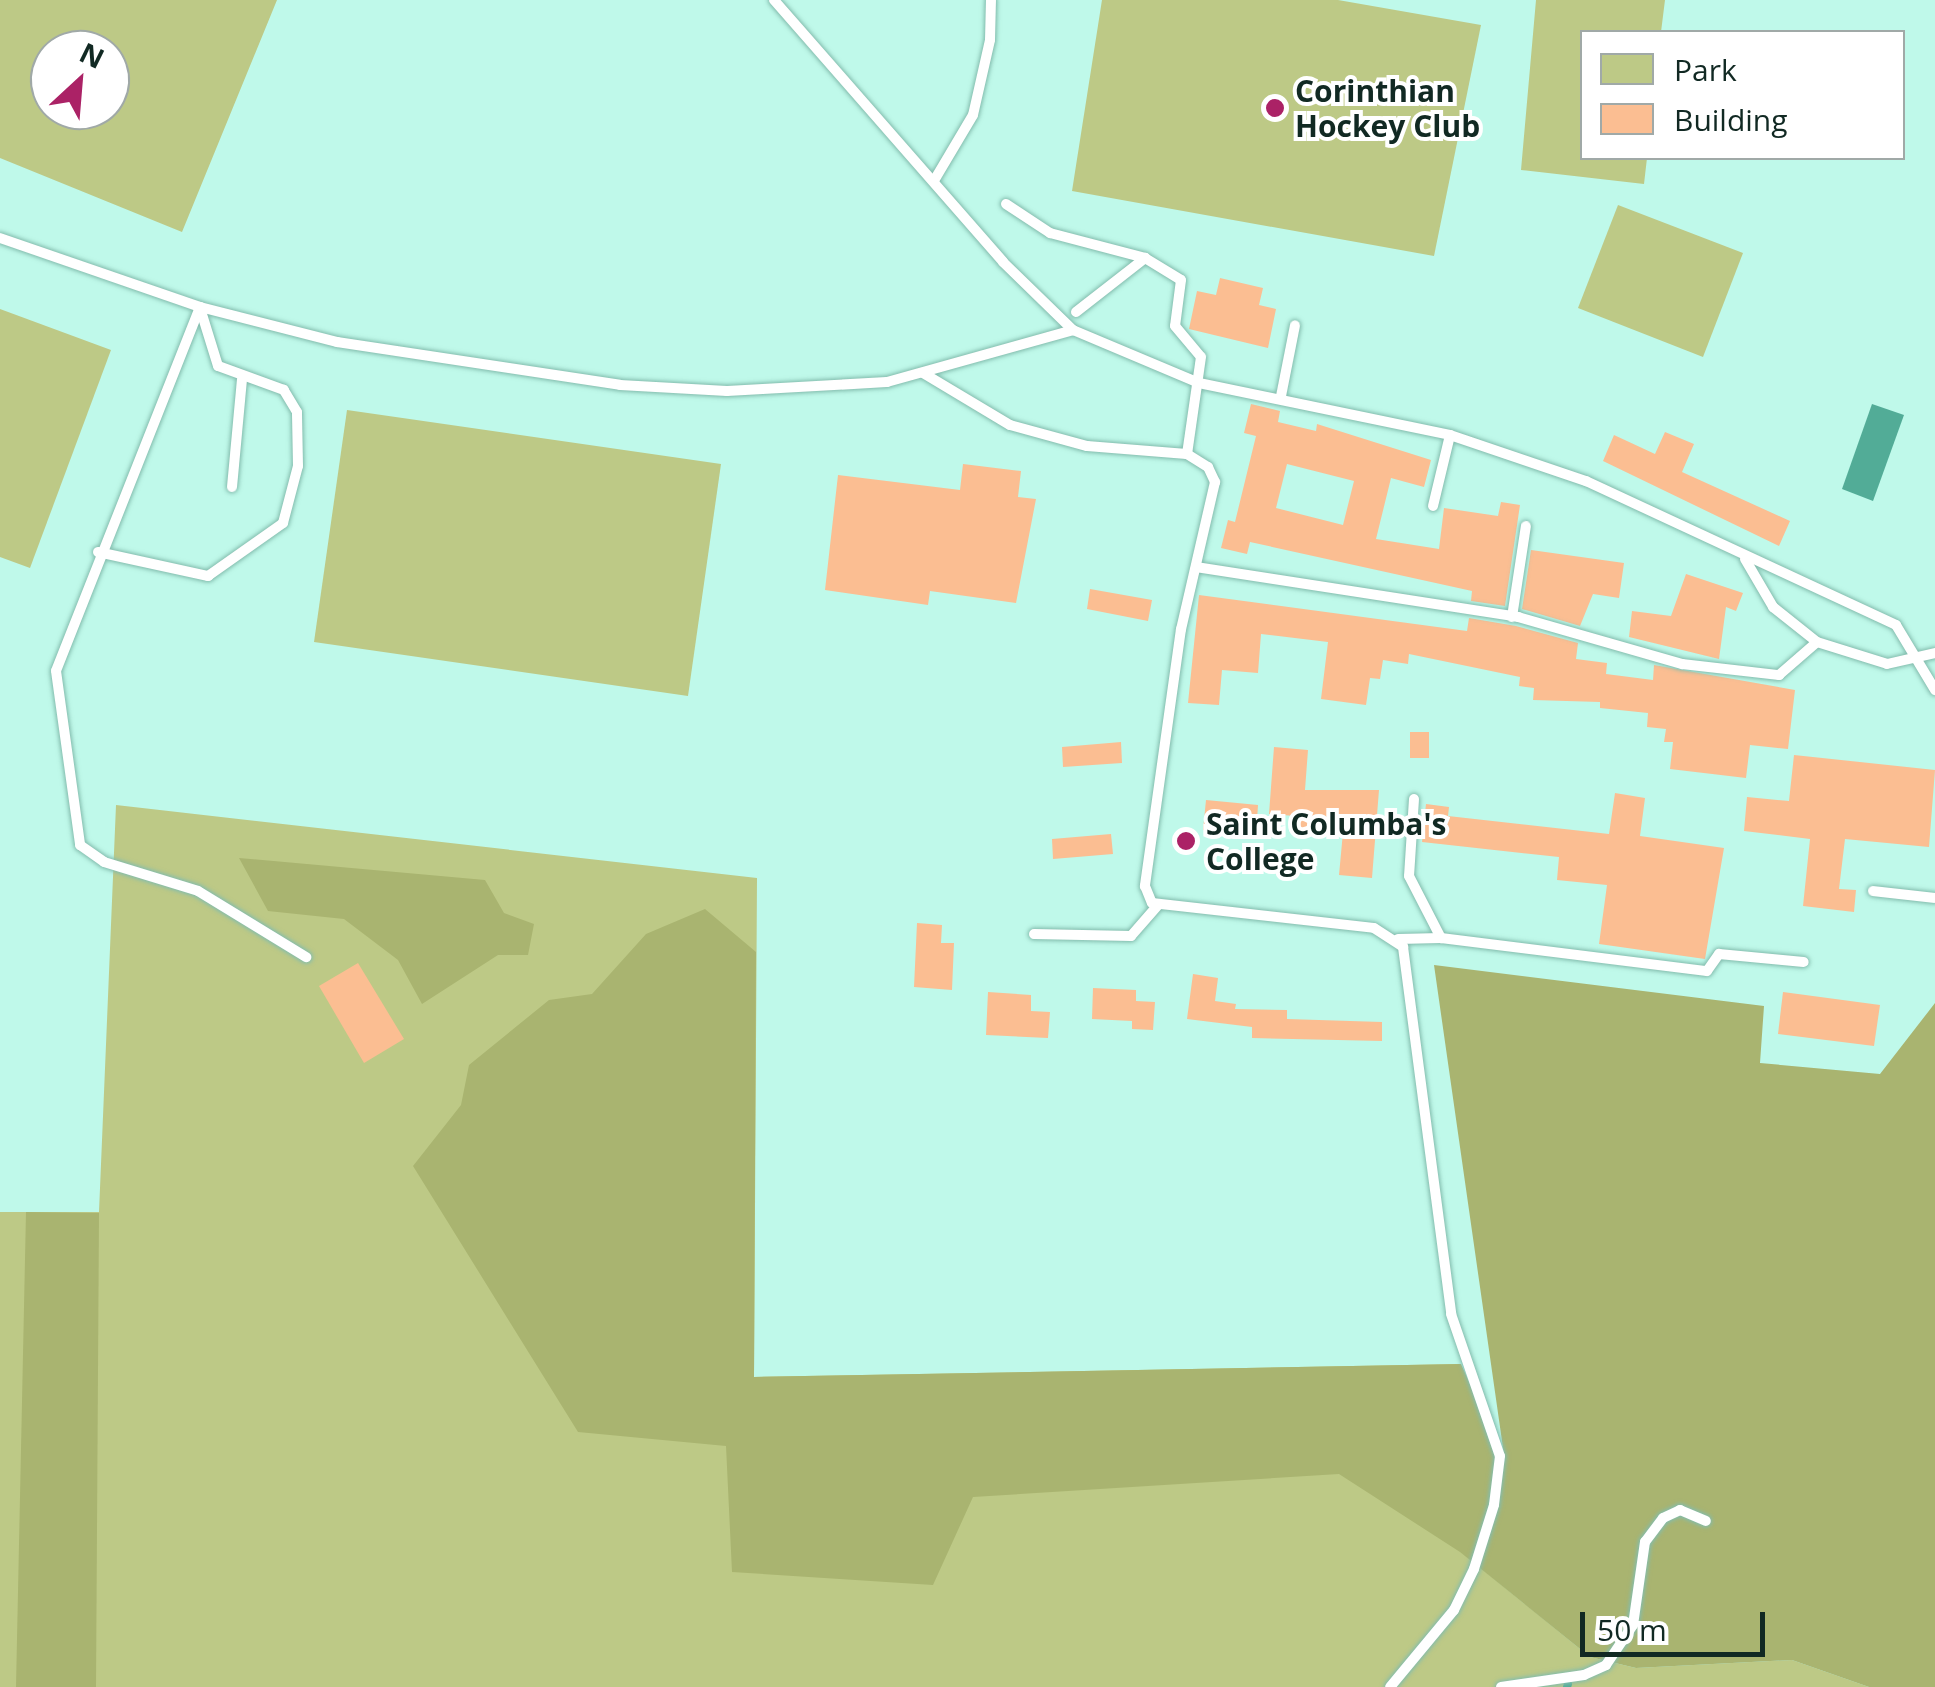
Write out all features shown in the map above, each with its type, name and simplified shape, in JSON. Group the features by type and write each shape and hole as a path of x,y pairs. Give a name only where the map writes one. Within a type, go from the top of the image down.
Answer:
{"lane":[{"path":"774,0 1003,262 1073,330 1199,383 1281,396 1450,434 1586,481 1744,558 1896,625 1935,690"},
{"path":"935,180 973,115 990,40 990,0"},
{"path":"1006,204 1050,232 1144,258 1181,280 1175,326 1201,356 1186,454"},
{"path":"0,238 200,308 338,342 620,385 727,391 887,382 1073,330"},
{"path":"1076,312 1144,258"},
{"path":"98,552 208,576 283,523 298,466 297,412 284,390 242,379 218,366 200,308"},
{"path":"200,308 98,552 56,671 80,844 104,862 198,891 306,958"},
{"path":"1281,396 1295,325"},
{"path":"923,373 972,407 1051,439 1186,454 1208,467 1215,482 1181,629 1145,886 1158,906"},
{"path":"232,487 242,379"},
{"path":"1433,506 1450,434"},
{"path":"1512,616 1526,526"},
{"path":"1744,558 1773,606 1817,642 1887,664 1935,653"},
{"path":"1196,567 1512,616 1682,664 1779,675 1817,642"},
{"path":"1414,799 1409,876 1441,938"},
{"path":"1874,890 1935,898"},
{"path":"1034,934 1131,936 1158,906"},
{"path":"1158,906 1374,928 1398,939 1441,938 1707,971 1720,954 1804,962"},
{"path":"1390,1687 1454,1610 1494,1505 1500,1456 1451,1314 1398,939"},
{"path":"1502,1687 1584,1675 1606,1664 1634,1624 1645,1542 1662,1518 1680,1510 1706,1521"}],"green space":[{"path":"0,0 277,0 182,232 0,158"},
{"name":"Corinthian Hockey Club","path":"1102,0 1338,0 1481,25 1434,256 1072,191"},
{"path":"1536,0 1665,0 1661,30 1580,30 1580,160 1647,160 1644,184 1521,170"},
{"path":"1618,205 1743,253 1703,357 1578,308"},
{"path":"0,309 111,350 30,568 0,557"},
{"path":"347,410 721,464 688,696 314,642"},
{"path":"116,805 757,878 754,1377 1461,1364 1461,1552 1590,1657 1636,1668 1792,1660 1869,1687 0,1687 0,1212 99,1212"}],"shaded area":[{"path":"1872,404 1904,415 1873,501 1842,489"},
{"path":"239,858 485,880 504,913 534,924 528,955 498,955 422,1004 398,960 344,919 268,911"},
{"path":"705,909 756,952 754,1377 1461,1364 1505,1462 1434,965 1764,1006 1760,1063 1880,1074 1935,1003 1935,1687 1869,1687 1792,1660 1636,1668 1590,1657 1460,1552 1339,1474 973,1497 933,1585 732,1572 726,1446 578,1432 413,1166 461,1105 469,1065 549,1000 592,994 646,934"},
{"path":"26,1212 99,1213 96,1687 16,1687"}],"building":[{"path":"1220,278 1263,288 1259,305 1276,309 1268,348 1189,329 1197,291 1216,295"},
{"path":"1251,404 1280,411 1278,422 1316,431 1317,424 1431,460 1424,487 1391,478 1376,539 1439,549 1444,508 1498,516 1501,502 1520,505 1505,606 1471,601 1472,591 1250,542 1247,554 1221,548 1228,520 1235,522 1256,436 1244,433","holes":["1287,464 1354,481 1343,525 1276,508"]},
{"path":"1665,432 1694,444 1682,472 1790,521 1779,546 1603,461 1614,435 1655,454"},
{"path":"963,464 1021,471 1018,497 1036,499 1016,603 930,591 928,605 825,590 838,475 960,490"},
{"path":"1531,550 1624,563 1619,598 1593,594 1580,626 1522,609"},
{"path":"1686,574 1743,593 1736,611 1726,607 1719,659 1629,637 1632,611 1671,616"},
{"path":"1090,589 1152,600 1148,621 1087,609"},
{"path":"1199,595 1467,631 1469,618 1578,643 1576,659 1607,663 1606,674 1653,680 1654,665 1795,690 1788,749 1750,745 1746,778 1670,769 1673,742 1664,742 1666,729 1647,727 1648,713 1600,708 1600,702 1533,700 1534,688 1519,686 1520,677 1409,654 1408,664 1383,660 1380,679 1370,678 1366,705 1321,699 1328,642 1261,634 1258,673 1222,670 1219,705 1188,703"},
{"path":"1410,732 1429,732 1429,758 1410,758"},
{"path":"1121,742 1122,763 1063,767 1062,747"},
{"path":"1274,747 1308,750 1305,790 1379,790 1372,878 1339,875 1343,832 1294,828 1295,816 1269,814"},
{"path":"1794,755 1935,770 1929,847 1845,839 1839,889 1856,890 1854,912 1803,906 1810,839 1744,831 1747,797 1789,801"},
{"path":"1615,793 1645,798 1640,836 1724,848 1705,959 1599,944 1607,885 1557,880 1559,857 1422,842 1426,804 1449,807 1448,816 1609,834"},
{"path":"1206,800 1258,805 1256,835 1203,830"},
{"path":"1111,834 1113,854 1053,859 1052,839"},
{"path":"917,923 942,925 941,943 954,943 952,990 914,987"},
{"path":"358,963 404,1039 364,1063 319,986"},
{"path":"1193,974 1218,978 1215,1001 1236,1004 1235,1009 1287,1010 1287,1019 1382,1022 1382,1041 1252,1038 1252,1027 1187,1019"},
{"path":"1093,988 1136,990 1136,1001 1155,1002 1153,1030 1132,1029 1132,1021 1092,1019"},
{"path":"988,992 1031,995 1031,1011 1050,1012 1048,1038 986,1035"},
{"path":"1783,992 1880,1005 1874,1046 1778,1034"}],"place":[{"name":"Corinthian Hockey Club","path":"1275,108"},
{"name":"Saint Columba's College","path":"1186,841"}]}
